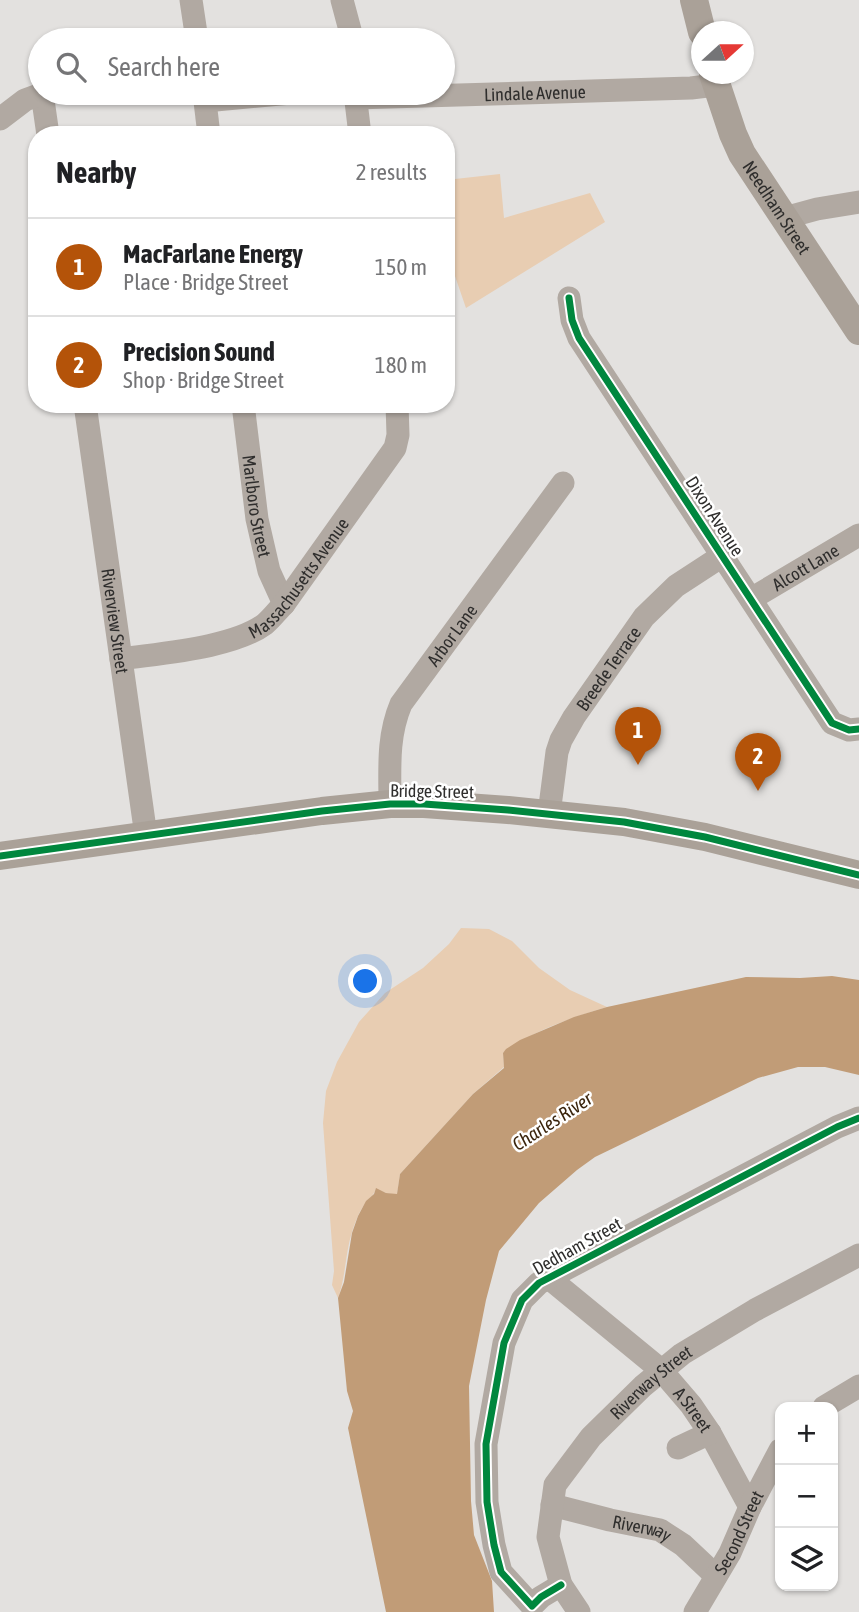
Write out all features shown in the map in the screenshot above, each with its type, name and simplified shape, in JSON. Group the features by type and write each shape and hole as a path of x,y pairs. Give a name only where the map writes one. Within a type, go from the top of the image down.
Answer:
{"main road":[{"path":"694,0 699,21"},
{"name":"Needham Street","path":"717,84 742,154 859,331"},
{"name":"Bridge Street","path":"0,856 322,811 390,804 452,805 624,822 665,829 859,875"}],"street":[{"path":"191,0 195,28"},
{"path":"342,0 349,28"},
{"name":"Lindale Avenue","path":"455,93 677,88 694,84"},
{"path":"0,119 28,99"},
{"path":"44,105 47,126"},
{"path":"205,105 208,126"},
{"path":"356,105 359,126"},
{"path":"784,218 859,202"},
{"name":"Dixon Avenue","path":"569,298 572,320 579,338 832,723 849,730 859,729"},
{"name":"Riverview Street","path":"86,413 146,836"},
{"name":"Marlboro Street","path":"244,413 257,519 269,571 284,604"},
{"name":"Massachusetts Avenue","path":"121,659 194,649 248,634 266,623 284,604 395,448 398,435 397,413"},
{"name":"Arbor Lane","path":"390,804 391,737 401,704 563,483"},
{"name":"Alcott Lane","path":"751,599 859,535"},
{"name":"Breede Terrace","path":"549,814 557,752 574,717 644,617 676,586 722,556"},
{"name":"Dedham Street","path":"561,1585 541,1597 532,1609 501,1572 486,1502 486,1444 504,1343 522,1300 549,1278 836,1127 859,1118"},
{"name":"Riverway Street","path":"579,1612 561,1585 548,1537 555,1485 591,1437 643,1386 682,1354 755,1310 859,1255"},
{"name":"A Street","path":"549,1278 661,1370 691,1405 710,1433 750,1507"},
{"path":"832,1402 859,1386"},
{"path":"678,1448 710,1433"},
{"name":"Second Street","path":"695,1612 730,1553 775,1460"},
{"name":"Riverway","path":"552,1505 660,1530 683,1545 716,1576"}],"shaded area":[{"path":"500,174 504,218 590,193 605,222 466,308 455,276 455,179"},
{"path":"461,928 489,929 512,941 539,968 570,990 607,1007 540,1031 503,1053 504,1067 473,1094 400,1174 397,1195 376,1189 353,1228 338,1298 332,1285 334,1271 323,1123 326,1091 337,1062 359,1022 385,993 423,968 449,944"}],"water":[{"name":"Charles River","path":"832,976 859,980 859,1075 825,1067 798,1067 758,1078 595,1157 539,1203 499,1251 469,1386 474,1535 492,1581 494,1612 386,1612 348,1428 353,1411 347,1391 338,1298 344,1282 352,1233 366,1201 376,1188 397,1194 400,1174 473,1094 504,1068 503,1053 520,1040 574,1017 607,1007 746,977"}],"cycle path":[{"path":"569,298 572,320 579,338 832,723 849,730 859,729"},
{"path":"0,856 322,811 390,804 424,804 624,822 705,837 859,875"},
{"path":"561,1585 532,1606 501,1572 487,1502 486,1444 504,1343 522,1300 539,1283 859,1118"}],"place":[{"name":"MacFarlane Energy","path":"638,765"},
{"name":"Precision Sound","path":"758,791"}]}
